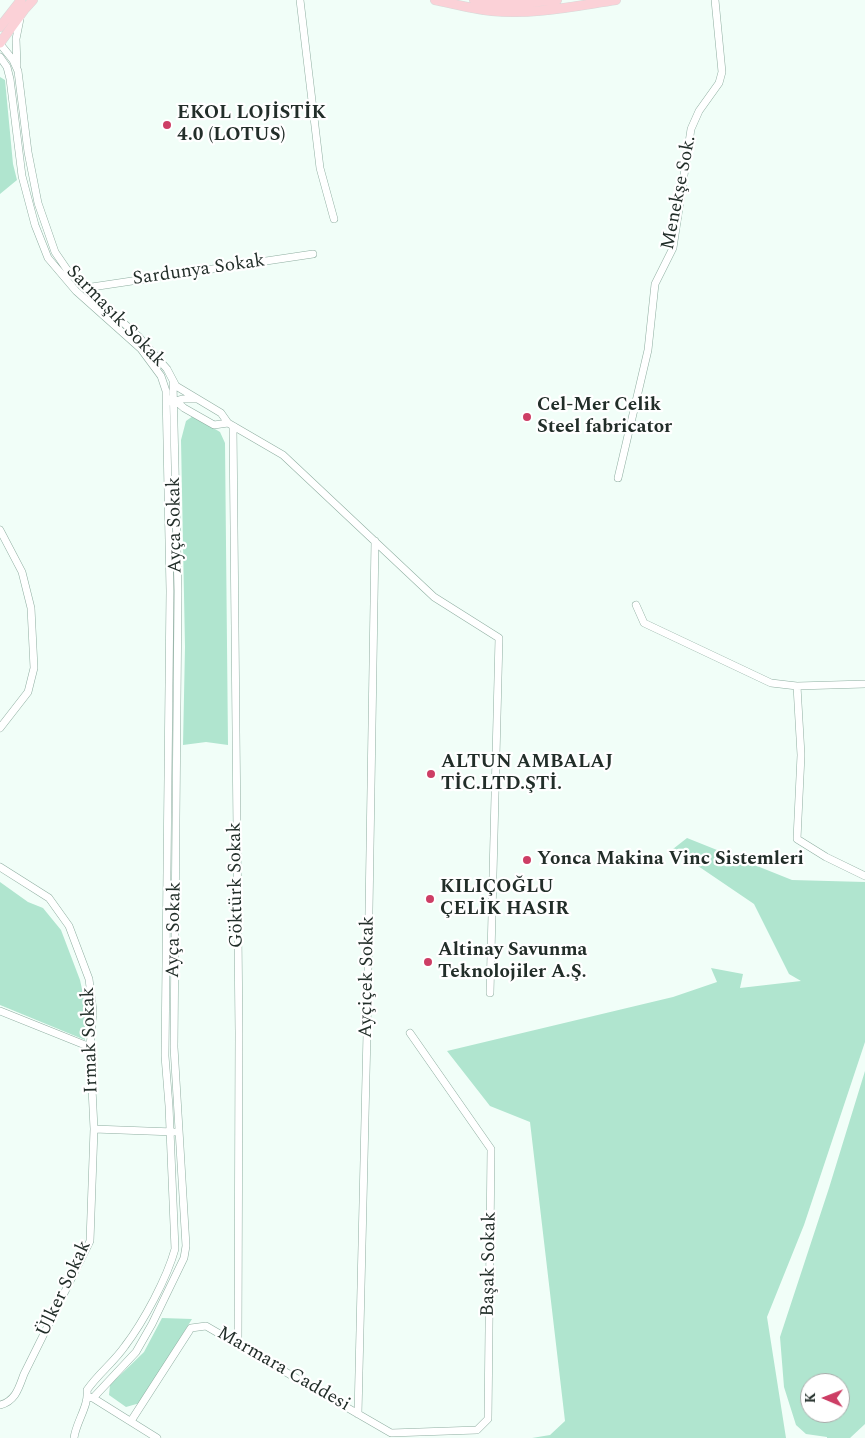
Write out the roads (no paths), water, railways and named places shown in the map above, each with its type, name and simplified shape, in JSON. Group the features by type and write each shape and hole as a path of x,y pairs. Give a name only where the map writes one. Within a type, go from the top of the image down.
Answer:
{"main road":[{"path":"0,17 20,0"},
{"path":"0,27 20,0"},
{"path":"0,44 33,0"},
{"path":"435,0 474,8 512,12 555,9 616,0"},
{"path":"474,0 522,4 556,0"}],"street":[{"path":"300,0 320,168 334,219"},
{"name":"Menekşe Sok.","path":"618,478 648,350 655,284 673,248 691,129 699,111 719,83 722,72 715,0"},
{"path":"18,71 17,28 24,10"},
{"name":"Sarmaşık Sokak","path":"0,44 13,60 18,71 28,152 37,200 55,252 76,291 141,349 163,381"},
{"name":"Sarmaşık Sokak","path":"0,57 10,79 22,176 35,225 48,258 138,336 166,369 173,383 221,414 231,424 283,455 434,597 499,638 490,993"},
{"path":"0,68 5,71 10,79"},
{"path":"29,202 37,200"},
{"name":"Sardunya Sokak","path":"84,288 313,254"},
{"name":"Ayça Sokak","path":"90,1398 87,1390 125,1347 142,1322 172,1261 175,1249 166,1056 170,591 166,391 163,381"},
{"name":"Ayça Sokak","path":"74,1438 75,1430 90,1398 136,1352 152,1324 184,1258 186,1246 174,1047 178,591 173,383"},
{"name":"Sarmaşık Sokak","path":"166,391 173,401 214,425 231,424"},
{"path":"166,416 173,401 196,399"},
{"path":"174,419 181,411 188,411"},
{"name":"Göktürk Sokak","path":"231,424 239,1024 238,1344"},
{"path":"0,530 22,572 30,608 34,668 28,692 0,728"},
{"name":"Ayçiçek Sokak","path":"358,1414 375,541"},
{"path":"636,605 644,623 771,683 797,686 865,684"},
{"path":"797,686 801,755 797,839 826,857 865,876"},
{"path":"168,788 176,788"},
{"name":"Irmak Sokak","path":"0,867 48,898 69,926 89,979 93,1010 90,1047 94,1129"},
{"path":"0,1011 90,1047"},
{"name":"Başak Sokak","path":"391,1432 477,1430 488,1419 491,1149 410,1033"},
{"path":"94,1129 178,1132"},
{"name":"Ülker Sokak","path":"0,1405 16,1395 24,1374 90,1241 94,1129"},
{"name":"Marmara Caddesi","path":"131,1421 191,1328 206,1326 391,1432"},
{"path":"90,1398 157,1438"}],"place":[{"name":"EKOL LOJİSTİK 4.0 (LOTUS)","path":"167,125"},
{"name":"Cel-Mer Celik Steel fabricator","path":"527,417"},
{"name":"ALTUN AMBALAJ TİC.LTD.ŞTİ.","path":"431,774"},
{"name":"Yonca Makina Vinc Sistemleri","path":"527,860"},
{"name":"KILIÇOĞLU ÇELİK HASIR","path":"430,899"},
{"name":"Altinay Savunma Teknolojiler A.Ş.","path":"428,962"}]}
